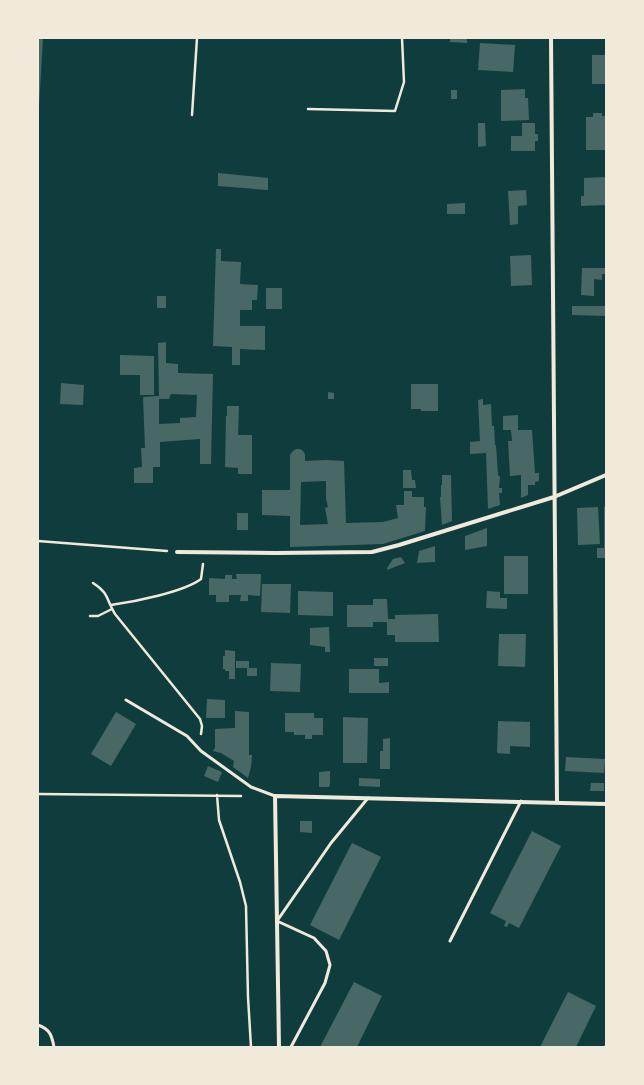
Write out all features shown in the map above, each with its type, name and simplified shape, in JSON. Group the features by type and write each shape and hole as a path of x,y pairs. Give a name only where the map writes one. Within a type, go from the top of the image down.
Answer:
{"street":[{"path":"551,38 557,802"},
{"path":"177,552 372,552 554,497 606,475"},
{"path":"278,1047 278,921 275,796 606,804"}],"lane":[{"path":"126,700 187,736 201,751 251,787 275,796"},
{"path":"290,1047 325,983 330,965 326,951 314,938 278,921 330,843 368,798"},
{"path":"450,941 521,801"},
{"path":"38,1025 44,1027 52,1035 54,1047"}],"path":[{"path":"192,115 197,38"},
{"path":"308,108 395,111 404,82 402,38"},
{"path":"38,541 177,552"},
{"path":"111,604 138,600 195,583 201,579 205,552"},
{"path":"93,583 101,588 107,595 112,608 200,720 202,726 201,751"},
{"path":"90,616 98,616 112,608"},
{"path":"38,794 246,796"},
{"path":"217,795 218,820 240,882 246,906 248,997 251,1047"}],"building":[{"path":"38,38 43,38 39,107 38,107"},
{"path":"450,38 467,38 467,43 450,42"},
{"path":"480,43 515,45 513,72 478,70"},
{"path":"592,55 606,55 606,84 592,84"},
{"path":"525,89 525,98 528,98 529,120 501,121 501,90"},
{"path":"451,90 457,90 457,99 451,99"},
{"path":"593,113 602,113 602,116 606,116 606,150 586,150 586,117 593,117"},
{"path":"478,123 485,123 486,146 478,147"},
{"path":"522,123 535,123 535,134 538,134 538,141 535,141 535,151 511,151 511,136 522,136"},
{"path":"218,173 268,178 268,190 218,186"},
{"path":"606,177 606,205 581,206 581,196 584,196 584,178"},
{"path":"526,190 527,205 518,206 518,224 510,225 508,191"},
{"path":"465,203 465,214 447,214 447,204"},
{"path":"216,249 221,249 221,261 241,262 240,284 258,285 257,300 252,300 252,310 240,310 240,326 265,326 265,350 240,349 240,365 232,365 232,347 213,346"},
{"path":"531,255 532,285 511,286 510,256"},
{"path":"582,268 605,268 605,274 602,274 602,280 594,279 594,296 581,295"},
{"path":"266,288 282,288 282,309 266,309"},
{"path":"157,296 166,296 166,308 157,308"},
{"path":"572,306 606,306 606,316 572,315"},
{"path":"166,342 166,363 178,364 178,373 213,374 211,464 200,464 200,439 160,442 160,467 153,467 153,483 134,483 134,468 142,467 141,448 145,448 143,397 159,396 158,343","holes":["171,394 197,395 196,417 180,418 180,423 159,424 159,399 169,399"]},
{"path":"120,355 154,356 154,395 140,395 140,375 120,375"},
{"path":"61,383 84,385 83,405 60,404"},
{"path":"411,384 438,384 438,411 421,411 421,409 411,409"},
{"path":"328,392 334,393 334,399 328,399"},
{"path":"483,399 483,405 491,404 498,475 500,477 499,488 502,488 502,493 499,493 500,505 488,509 486,453 470,454 470,442 480,441 478,400"},
{"path":"227,406 239,406 238,435 252,435 252,474 238,474 238,468 225,467"},
{"path":"518,415 518,430 532,430 535,473 539,473 539,481 535,482 535,485 528,485 528,495 521,498 521,475 510,476 508,441 512,441 511,430 503,430 503,416"},
{"path":"300,449 303,451 305,454 305,461 344,461 346,523 383,522 398,518 396,505 404,505 404,491 412,491 412,497 424,497 424,507 426,507 425,531 383,544 290,547 290,516 262,515 262,490 290,490 290,455 293,451","holes":["326,481 326,499 328,507 325,508 328,524 300,525 301,482"]},
{"path":"403,470 411,470 412,480 415,480 416,488 403,488"},
{"path":"442,475 451,475 452,521 442,525 440,497"},
{"path":"606,506 606,558 597,558 597,548 604,548 604,507"},
{"path":"598,507 600,544 578,545 577,508"},
{"path":"237,513 248,513 248,530 237,530"},
{"path":"487,528 487,546 465,550 465,536"},
{"path":"435,546 435,562 417,563 419,551"},
{"path":"504,556 528,556 528,594 504,594"},
{"path":"401,557 405,563 387,570 393,559"},
{"path":"236,574 261,574 260,596 248,595 248,601 240,601 241,595 229,595 229,602 216,602 216,595 209,595 209,578 225,579 225,575 232,575 232,579 237,579"},
{"path":"262,584 291,584 290,613 261,612"},
{"path":"298,591 333,592 333,616 298,615"},
{"path":"487,591 500,592 500,598 507,598 507,609 486,608"},
{"path":"373,599 387,599 388,619 395,619 395,615 438,614 439,642 395,642 395,635 387,635 387,622 373,622 373,627 347,627 347,605 373,605"},
{"path":"329,627 330,652 325,652 325,647 310,645 310,628"},
{"path":"499,634 526,634 525,667 498,666"},
{"path":"225,650 235,651 235,679 229,679 229,671 225,671 225,669 223,669 223,656 225,656"},
{"path":"374,658 388,658 388,666 374,666"},
{"path":"236,661 249,661 249,668 257,668 257,676 247,676 247,668 236,668"},
{"path":"271,663 301,664 300,692 270,691"},
{"path":"349,669 379,669 379,683 389,682 389,693 349,693"},
{"path":"207,699 225,700 225,718 206,718"},
{"path":"235,711 249,712 249,755 252,755 248,778 233,767 234,761 221,753 213,751 215,748 215,729 235,728"},
{"path":"116,712 136,724 111,766 91,754"},
{"path":"285,713 314,713 314,718 323,718 323,735 312,735 312,739 305,739 305,735 294,735 294,732 285,732"},
{"path":"343,717 368,718 367,763 343,763"},
{"path":"498,721 530,722 530,747 510,746 510,754 497,753"},
{"path":"390,738 390,769 380,769 380,751 383,751 383,739"},
{"path":"566,757 605,759 604,773 565,771"},
{"path":"208,766 222,772 218,782 204,776"},
{"path":"330,771 329,787 319,787 319,772"},
{"path":"359,778 380,779 380,787 359,786"},
{"path":"591,783 604,783 604,791 590,791"},
{"path":"300,821 312,821 312,833 300,832"},
{"path":"532,831 561,846 519,928 509,923 507,927 504,926 506,921 490,913"},
{"path":"352,843 381,857 339,940 310,925"},
{"path":"354,982 382,996 357,1047 320,1047"},
{"path":"568,992 596,1006 576,1047 540,1047"}]}
